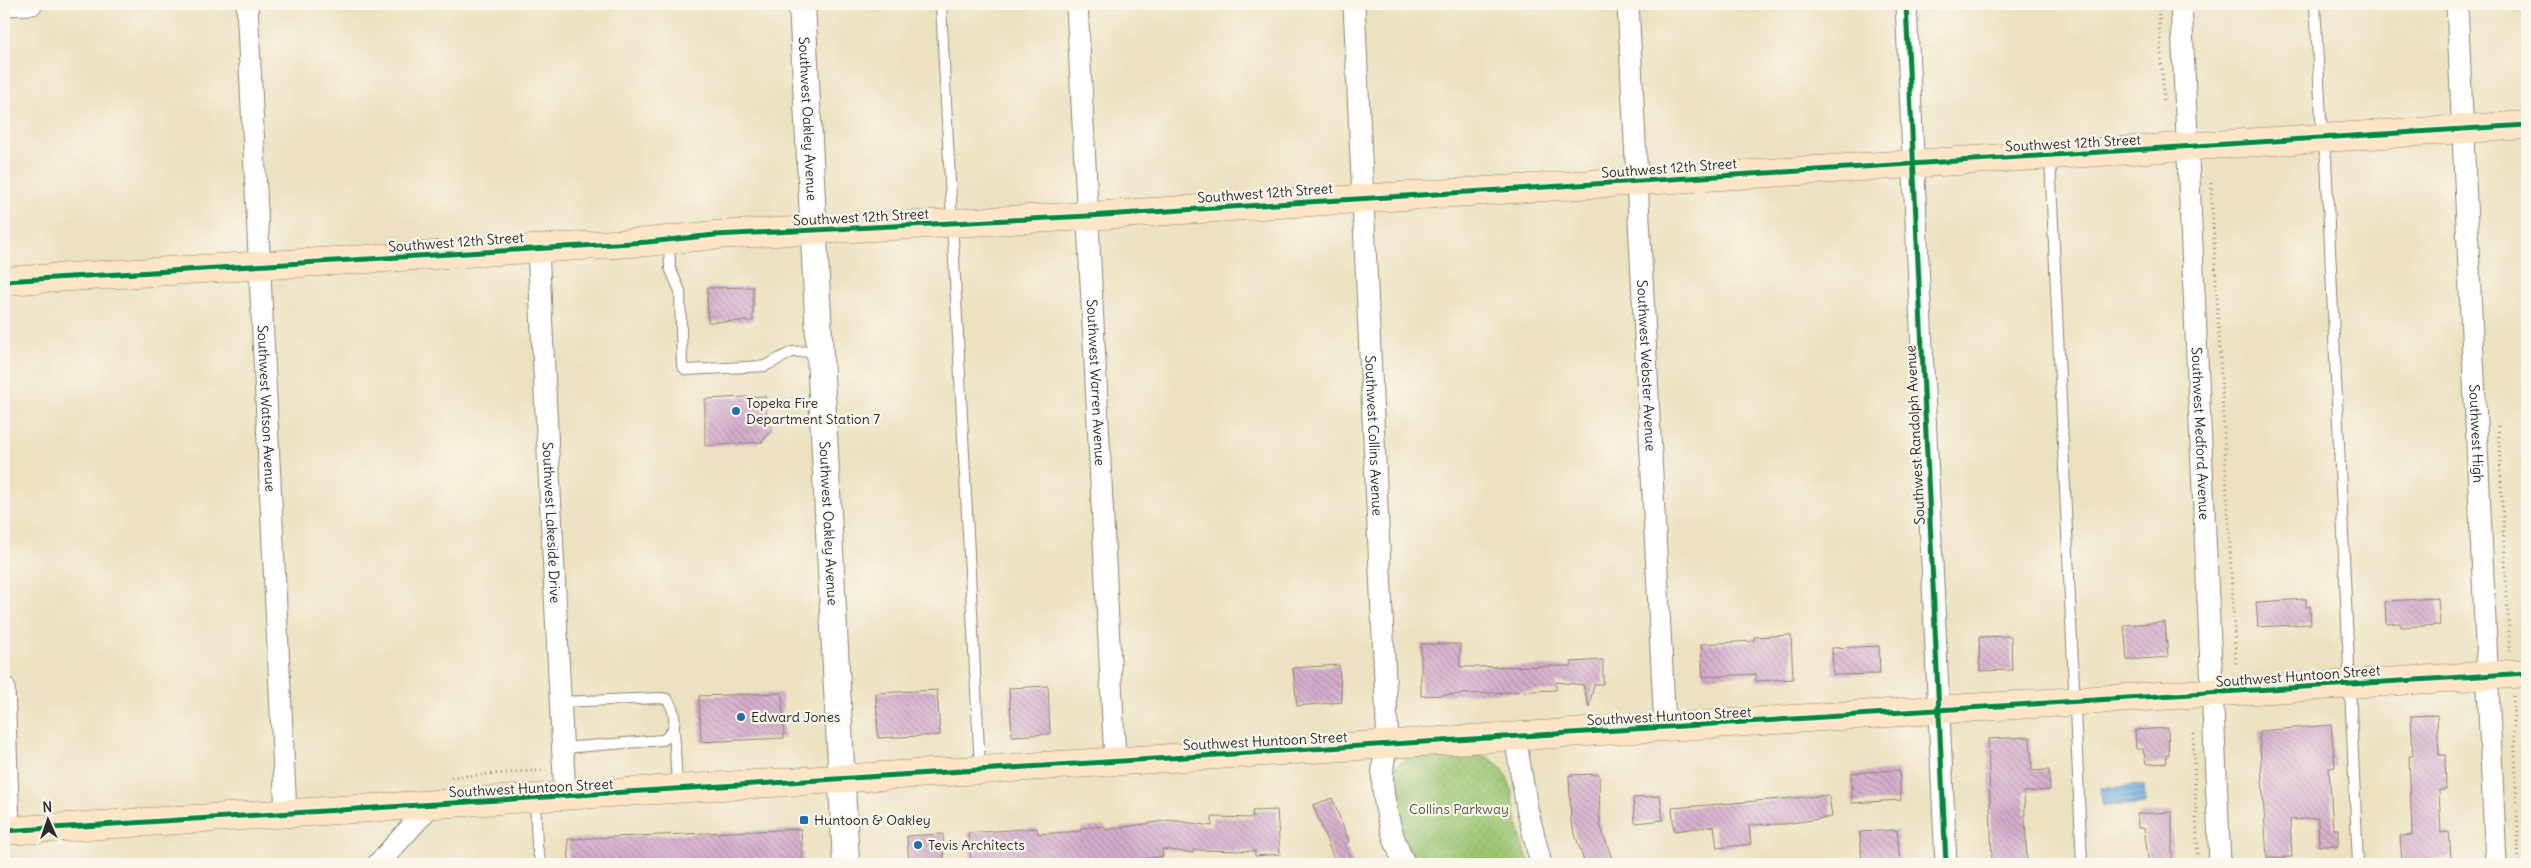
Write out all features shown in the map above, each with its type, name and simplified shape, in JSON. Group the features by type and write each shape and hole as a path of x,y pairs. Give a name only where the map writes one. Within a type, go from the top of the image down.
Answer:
{"main road":[{"name":"Southwest 12th Street","path":"4,281 814,230 1088,216 2527,125"},
{"name":"Southwest Huntoon Street","path":"6,831 2527,674"}],"street":[{"path":"4,5 32,4"},
{"name":"Southwest Watson Avenue","path":"247,4 286,814"},
{"name":"Southwest Oakley Avenue","path":"802,4 846,864"},
{"name":"Southwest Warren Avenue","path":"1077,4 1115,761"},
{"name":"Southwest Collins Avenue","path":"1354,4 1388,745 1383,768 1384,789 1398,850 1405,864"},
{"name":"Southwest Webster Avenue","path":"1628,4 1665,728"},
{"name":"Southwest Randolph Avenue","path":"1906,4 1946,864"},
{"name":"Southwest Medford Avenue","path":"2181,4 2214,692 2220,864"},
{"name":"Southwest High","path":"2456,4 2489,676 2496,864"},
{"name":"Southwest Lakeside Drive","path":"538,248 565,797"},
{"path":"4,687 6,831"},
{"path":"1515,737 1526,808 1541,864"},
{"path":"378,864 431,805"}],"lane":[{"path":"941,4 980,770"},
{"path":"2315,4 2322,138 2326,159 2358,864"},
{"path":"2050,156 2082,864"},
{"path":"669,239 672,275 680,290 682,366 686,370 765,366 792,352 820,351"},
{"path":"560,702 667,699 674,715 678,790"},
{"path":"563,758 663,740 670,736 674,729"},
{"path":"534,799 537,846 541,864"}],"path":[{"path":"2210,175 2236,665"},
{"path":"450,777 563,758"}],"green space":[{"name":"Collins Parkway","path":"1472,753 1487,757 1504,772 1509,782 1519,831 1530,864 1416,864 1412,858 1404,838 1394,790 1394,771 1398,765 1416,757"}],"water":[{"path":"2144,785 2145,804 2102,806 2101,788"}],"building":[{"path":"753,287 753,321 708,322 707,288"},
{"name":"Topeka Fire Department Station 7","path":"765,396 767,424 773,428 762,442 705,446 705,399"},
{"path":"2438,598 2440,625 2401,627 2400,623 2386,624 2385,601"},
{"path":"2306,599 2306,607 2310,606 2311,624 2258,627 2256,602"},
{"path":"2165,622 2168,657 2127,660 2124,625"},
{"path":"1791,635 1793,679 1756,681 1756,674 1703,677 1701,644 1754,641 1754,637"},
{"path":"2011,636 2012,670 1980,671 1979,637"},
{"path":"1421,644 1460,644 1460,667 1572,666 1571,662 1603,660 1603,684 1594,684 1589,707 1583,685 1556,682 1556,690 1421,696"},
{"path":"1879,646 1880,674 1833,675 1832,648"},
{"path":"1339,665 1342,702 1297,706 1293,668"},
{"path":"1048,686 1050,734 1012,736 1009,688"},
{"path":"937,690 940,735 878,738 876,693"},
{"name":"Edward Jones","path":"782,693 784,738 701,742 699,696"},
{"path":"2437,715 2439,755 2445,755 2446,790 2439,790 2441,833 2449,832 2451,858 2402,862 2400,836 2412,835 2409,756 2413,756 2411,716"},
{"path":"2331,725 2335,767 2329,768 2333,829 2338,829 2338,846 2319,846 2318,818 2290,820 2292,857 2267,858 2259,731"},
{"path":"2168,728 2169,755 2166,755 2167,763 2146,764 2143,749 2136,749 2135,730"},
{"path":"2030,737 2032,771 2049,770 2050,790 2024,792 2027,864 1992,864 1988,739"},
{"path":"1899,770 1901,800 1852,803 1851,773"},
{"path":"1599,774 1600,825 1614,864 1585,864 1571,822 1569,775"},
{"path":"1829,795 1832,817 1785,824 1749,825 1751,844 1717,848 1714,826 1674,831 1672,808"},
{"path":"1660,796 1663,820 1635,823 1633,798"},
{"path":"1332,798 1349,842 1344,844 1354,864 1336,864 1313,805"},
{"path":"1277,810 1280,854 1255,856 1255,851 1193,850 1193,853 1162,849 1163,856 1111,864 1085,864 1084,861 1001,864 1001,860 971,864 968,833 1037,828 1038,834 1081,831 1081,828 1105,826 1105,830 1170,820 1212,826 1212,817 1253,818 1252,811"},
{"path":"2172,812 2172,864 2149,864 2144,828 2138,828 2137,814"},
{"path":"801,829 803,864 569,864 568,839"},
{"path":"1897,830 1900,862 1862,864 1860,832"},
{"path":"943,834 944,864 909,864 907,836"}],"cycle path":[{"path":"1906,4 1946,864"},
{"path":"4,281 648,242 715,235 1088,216 2527,125"},
{"path":"4,831 2527,673"}],"place":[{"name":"Topeka Fire Department Station 7","path":"736,411"},
{"name":"Edward Jones","path":"741,717"},
{"name":"Huntoon & Oakley","path":"804,820"},
{"name":"Tevis Architects","path":"918,845"}]}
